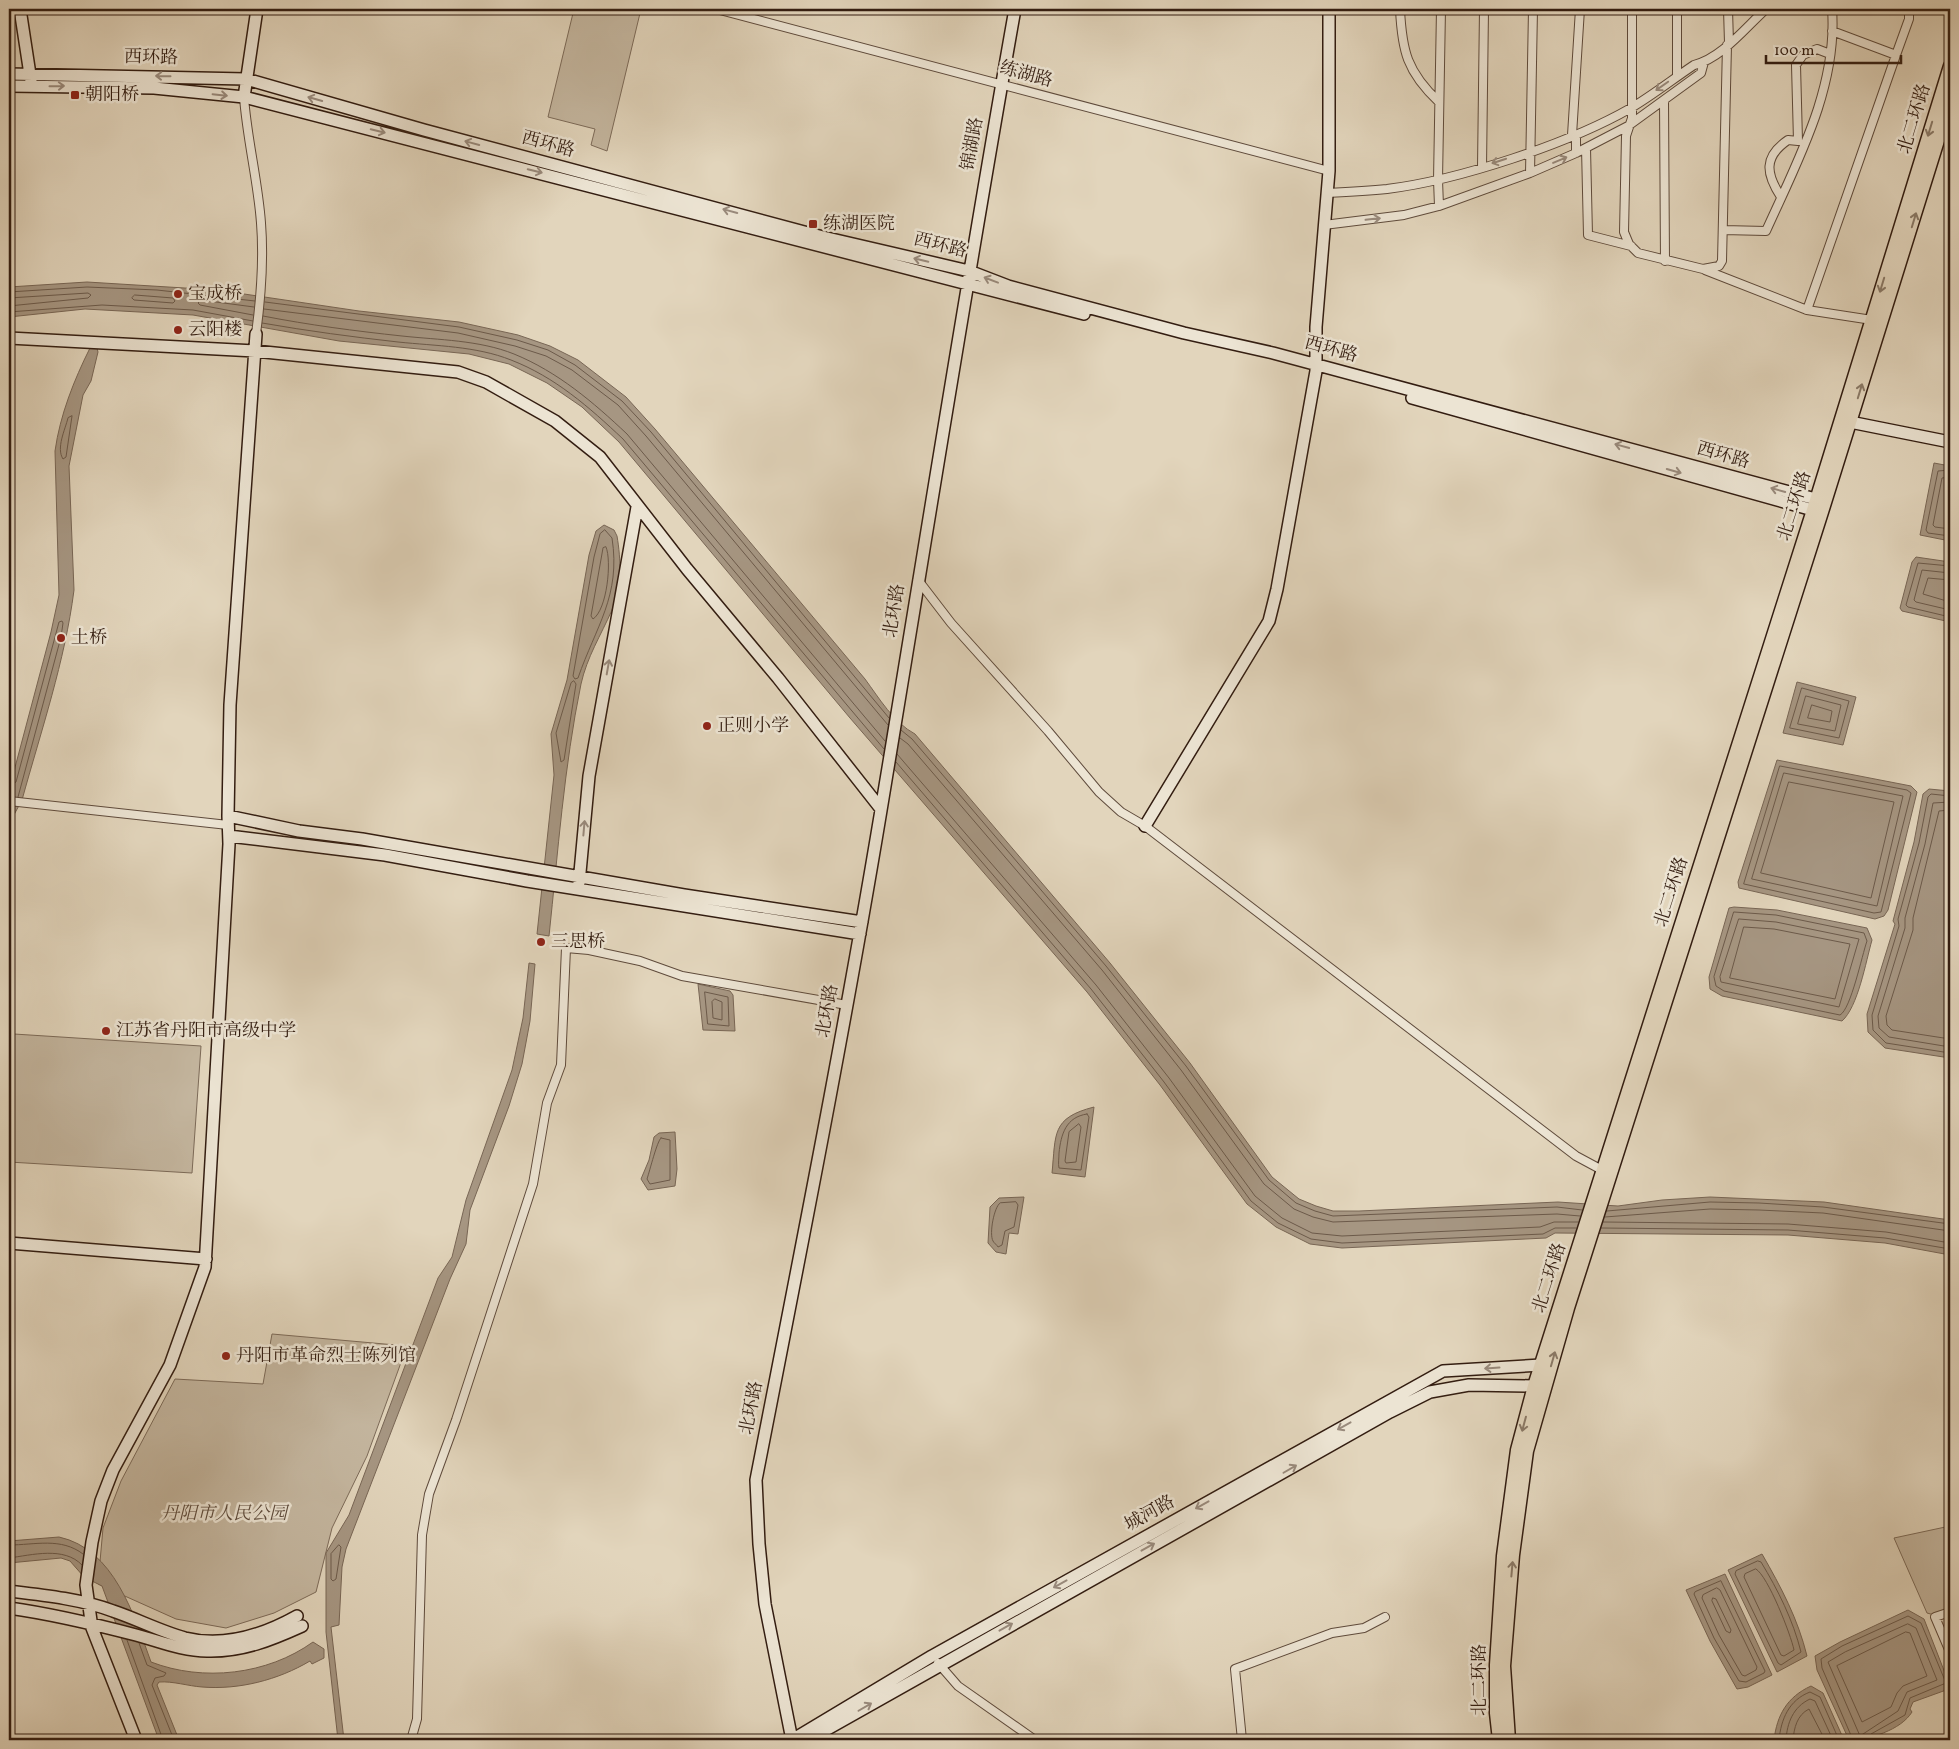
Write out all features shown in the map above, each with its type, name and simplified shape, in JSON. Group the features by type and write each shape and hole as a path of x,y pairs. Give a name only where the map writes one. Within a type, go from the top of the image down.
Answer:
{"main road":[{"name":"北二环路","path":"1509,1740 1504,1666 1513,1555 1527,1451 1584,1244 1819,506 1872,320 1950,66"},
{"name":"北二环路","path":"1602,1187 1602,1170 1819,506 1850,422 1950,102"},
{"name":"北二环路","path":"1499,1740 1496,1713 1496,1665 1502,1556 1517,1450 1540,1365 1584,1244"}],"street":[{"path":"20,9 32,86"},
{"path":"136,1740 116,1694 91,1624 86,1585 91,1548 101,1501 113,1470 170,1365 205,1267 206,1259 228,826 230,705 256,334 263,278 261,221 246,131 244,97 257,9"},
{"name":"练湖路","path":"716,9 1328,171"},
{"name":"锦湖路","path":"966,286 1016,9"},
{"path":"1145,826 1268,621 1288,527 1316,368 1316,326 1328,171 1329,9"},
{"path":"1400,9 1409,64 1426,90 1439,102"},
{"path":"1440,9 1438,180 1440,206"},
{"path":"1482,167 1484,9"},
{"path":"1530,173 1533,9"},
{"path":"1576,153 1574,135 1580,9"},
{"path":"1632,9 1632,118 1626,136 1624,232 1631,246 1638,253 1703,269 1807,310 1872,320"},
{"path":"1677,9 1677,76"},
{"path":"1703,269 1719,266 1722,261 1728,9"},
{"path":"1327,193 1387,189 1438,180 1574,135 1632,108 1694,65 1704,62 1728,44 1766,9"},
{"path":"1723,230 1766,231 1782,197 1827,82 1832,31 1832,9"},
{"path":"1807,310 1908,19 1909,9"},
{"path":"1832,31 1896,54"},
{"path":"1782,197 1772,182 1769,168 1771,155 1780,145 1788,140 1798,141 1796,65 1803,55 1817,49 1830,54"},
{"path":"1324,225 1397,216 1440,206 1530,173 1576,153 1628,126 1701,73 1704,62"},
{"name":"西环路","path":"9,74 246,79 424,130 822,236 969,271 1008,286 1819,506"},
{"name":"西环路","path":"9,86 154,88 244,97 742,224 966,286 1316,368"},
{"path":"1664,101 1665,260"},
{"path":"1586,148 1588,235 1631,246"},
{"name":"北环路","path":"792,1740 765,1604 759,1544 756,1480 861,928 966,286"},
{"path":"9,338 255,351 458,372 486,382 555,421 600,457 637,507 778,678 881,809"},
{"path":"1850,422 1950,442"},
{"path":"578,889 589,776 637,507"},
{"path":"918,580 951,623 1048,731 1099,792 1120,812 1145,826 1576,1156 1602,1170"},
{"path":"9,801 362,839 579,876 861,928"},
{"path":"228,826 527,881 861,928"},
{"path":"410,1740 417,1719 422,1544 429,1494 456,1420 534,1184 547,1103 561,1065 566,948 589,950 640,961 682,976 847,1005"},
{"path":"9,1243 206,1259"},
{"name":"城河路","path":"808,1740 936,1660 1442,1371 1540,1365"},
{"name":"城河路","path":"792,1740 1390,1412 1430,1392 1469,1385 1534,1386"},
{"path":"9,1591 109,1609 185,1638 207,1641 231,1640 300,1621 268,1642 229,1650 206,1651 175,1647 117,1630 9,1608"},
{"path":"1950,1612 1935,1617 1950,1652"},
{"path":"1242,1740 1234,1669 1332,1633 1364,1628 1385,1617"},
{"path":"936,1660 958,1686 1035,1740"}],"green space":[{"path":"574,9 641,9 607,151 591,145 595,129 548,117"},
{"path":"9,1035 201,1046 192,1173 9,1162"},
{"name":"丹阳市人民公园","path":"272,1334 407,1346 367,1456 332,1528 316,1592 274,1613 226,1628 176,1619 98,1584 103,1528 121,1481 175,1379 263,1384"},
{"path":"1950,1526 1950,1631 1945,1618 1927,1613 1894,1538"}],"water":[{"path":"87,282 217,290 359,311 459,322 518,335 550,346 578,360 626,397 655,429 865,679 887,709 900,723 915,734 1110,963 1190,1063 1272,1177 1299,1199 1333,1211 1558,1202 1618,1206 1662,1200 1710,1197 1824,1202 1950,1220 1950,1255 1885,1243 1788,1235 1555,1233 1546,1238 1342,1248 1310,1244 1276,1227 1247,1204 1160,1085 1087,992 850,718 619,442 582,407 547,383 509,364 469,354 339,341 193,315 85,309 9,317 9,287"},
{"path":"90,348 97,348 98,352 91,381 83,395 69,466 74,590 70,617 52,696 22,800 9,824 9,790 59,595 55,451 57,438 68,398"},
{"path":"1934,463 1950,466 1950,541 1920,535"},
{"path":"604,525 614,530 617,536 620,564 618,592 612,610 591,655 581,684 566,778 549,936 537,934 554,775 551,734 567,680 589,555 596,531"},
{"path":"1916,557 1950,562 1950,622 1902,611 1900,608 1912,562"},
{"path":"1797,682 1856,697 1843,745 1783,733"},
{"path":"1777,760 1911,786 1917,792 1888,910 1884,916 1875,919 1739,888 1738,882"},
{"path":"1929,789 1950,791 1950,1058 1885,1048 1868,1032 1867,1014 1895,924 1893,921 1914,842 1923,794"},
{"path":"1729,908 1777,910 1867,928 1872,940 1864,971 1853,1005 1842,1021 1722,996 1710,989 1709,977"},
{"path":"529,963 535,964 530,1021 522,1064 509,1106 470,1210 466,1244 450,1279 346,1549 342,1567 339,1625 331,1627 344,1740 338,1740 326,1632 326,1553 349,1515 438,1278 452,1257 466,1200 512,1070 523,1018"},
{"path":"698,984 730,991 733,995 735,1031 703,1030"},
{"path":"1094,1107 1085,1177 1052,1173 1056,1138 1063,1122 1080,1111"},
{"path":"675,1132 677,1169 675,1186 648,1190 641,1179 649,1160 654,1137 659,1133"},
{"path":"1024,1197 1018,1234 1009,1233 1006,1254 996,1252 988,1243 990,1207 999,1198"},
{"path":"59,1537 78,1544 94,1555 108,1569 129,1605 151,1662 192,1672 234,1672 276,1662 313,1642 324,1649 324,1658 312,1664 310,1661 285,1674 244,1685 216,1688 159,1682 157,1685 179,1740 159,1740 102,1586 84,1577 70,1561 61,1558 9,1563 9,1541"},
{"path":"1762,1554 1788,1604 1799,1629 1807,1656 1777,1672 1728,1570"},
{"path":"1725,1574 1772,1675 1748,1687 1737,1689 1710,1641 1686,1590"},
{"path":"1908,1610 1924,1619 1950,1686 1949,1689 1913,1702 1910,1709 1912,1712 1893,1729 1875,1736 1849,1740 1817,1670 1815,1656"},
{"path":"1811,1686 1823,1693 1844,1740 1774,1740 1775,1731 1785,1708 1803,1690"}],"place":[{"name":"朝阳桥","path":"75,95"},
{"name":"练湖医院","path":"813,224"},
{"name":"宝成桥","path":"178,294"},
{"name":"云阳楼","path":"178,330"},
{"name":"土桥","path":"61,638"},
{"name":"正则小学","path":"707,726"},
{"name":"三思桥","path":"541,942"},
{"name":"江苏省丹阳市高级中学","path":"106,1031"},
{"name":"丹阳市革命烈士陈列馆","path":"226,1356"}]}
